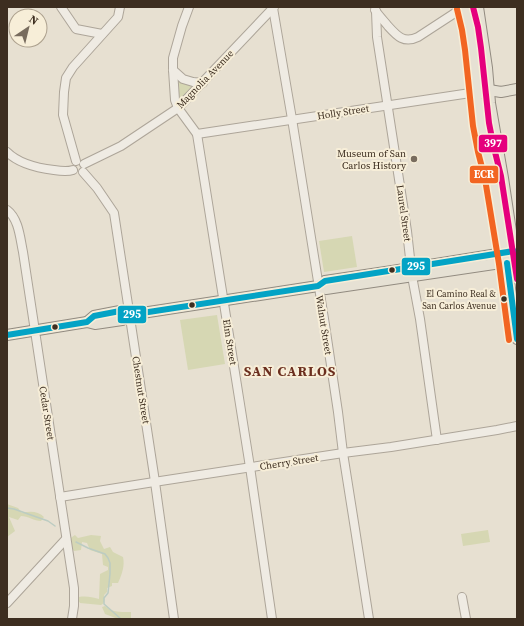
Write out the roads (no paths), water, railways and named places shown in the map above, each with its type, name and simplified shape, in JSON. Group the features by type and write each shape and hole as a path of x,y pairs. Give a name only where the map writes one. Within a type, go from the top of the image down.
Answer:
{"main road":[{"path":"464,7 470,29 477,92 484,136 513,265 512,305 517,339"},
{"path":"478,7 490,103 503,178 509,252"},
{"name":"Holly Street","path":"477,92 517,82"},
{"name":"Holly Street","path":"489,90 501,92 517,89"},
{"path":"7,335 87,322 95,324 122,320 129,315 318,286 326,289 509,252"},
{"path":"412,272 513,265"}],"street":[{"path":"61,7 76,29 102,34"},
{"path":"76,161 63,115 66,78 73,67 118,17 120,7"},
{"name":"Elm Street","path":"189,7 173,58 175,100 178,108 197,134 250,467 272,619"},
{"name":"Magnolia Avenue","path":"84,168 178,108 274,7"},
{"name":"Walnut Street","path":"274,7 369,619"},
{"path":"375,9 395,34 407,40 413,40 464,7"},
{"name":"Laurel Street","path":"375,9 377,37 437,440"},
{"path":"173,70 183,79 203,83"},
{"name":"Holly Street","path":"197,134 477,92"},
{"path":"7,152 14,158 26,164 68,172 73,170"},
{"path":"79,160 82,162 84,168 78,174 74,172 72,166 76,161 79,160"},
{"name":"Chestnut Street","path":"84,168 114,213 174,619"},
{"name":"Cedar Street","path":"7,210 13,215 16,221 23,252 74,597 72,619"},
{"name":"Cherry Street","path":"60,497 250,467 437,440 517,426"},
{"path":"8,599 66,539"},
{"path":"462,597 466,619"}],"waterway":[{"path":"7,508 48,521 55,526"},
{"path":"76,542 105,554 108,558 110,563 110,574 108,593 104,598 104,604 121,619"}],"place":[{"name":"Museum of San Carlos History","path":"414,159"},
{"name":"El Camino Real & San Carlos Avenue","path":"504,299"}],"district":[{"name":"SAN CARLOS","path":"290,371"}]}
